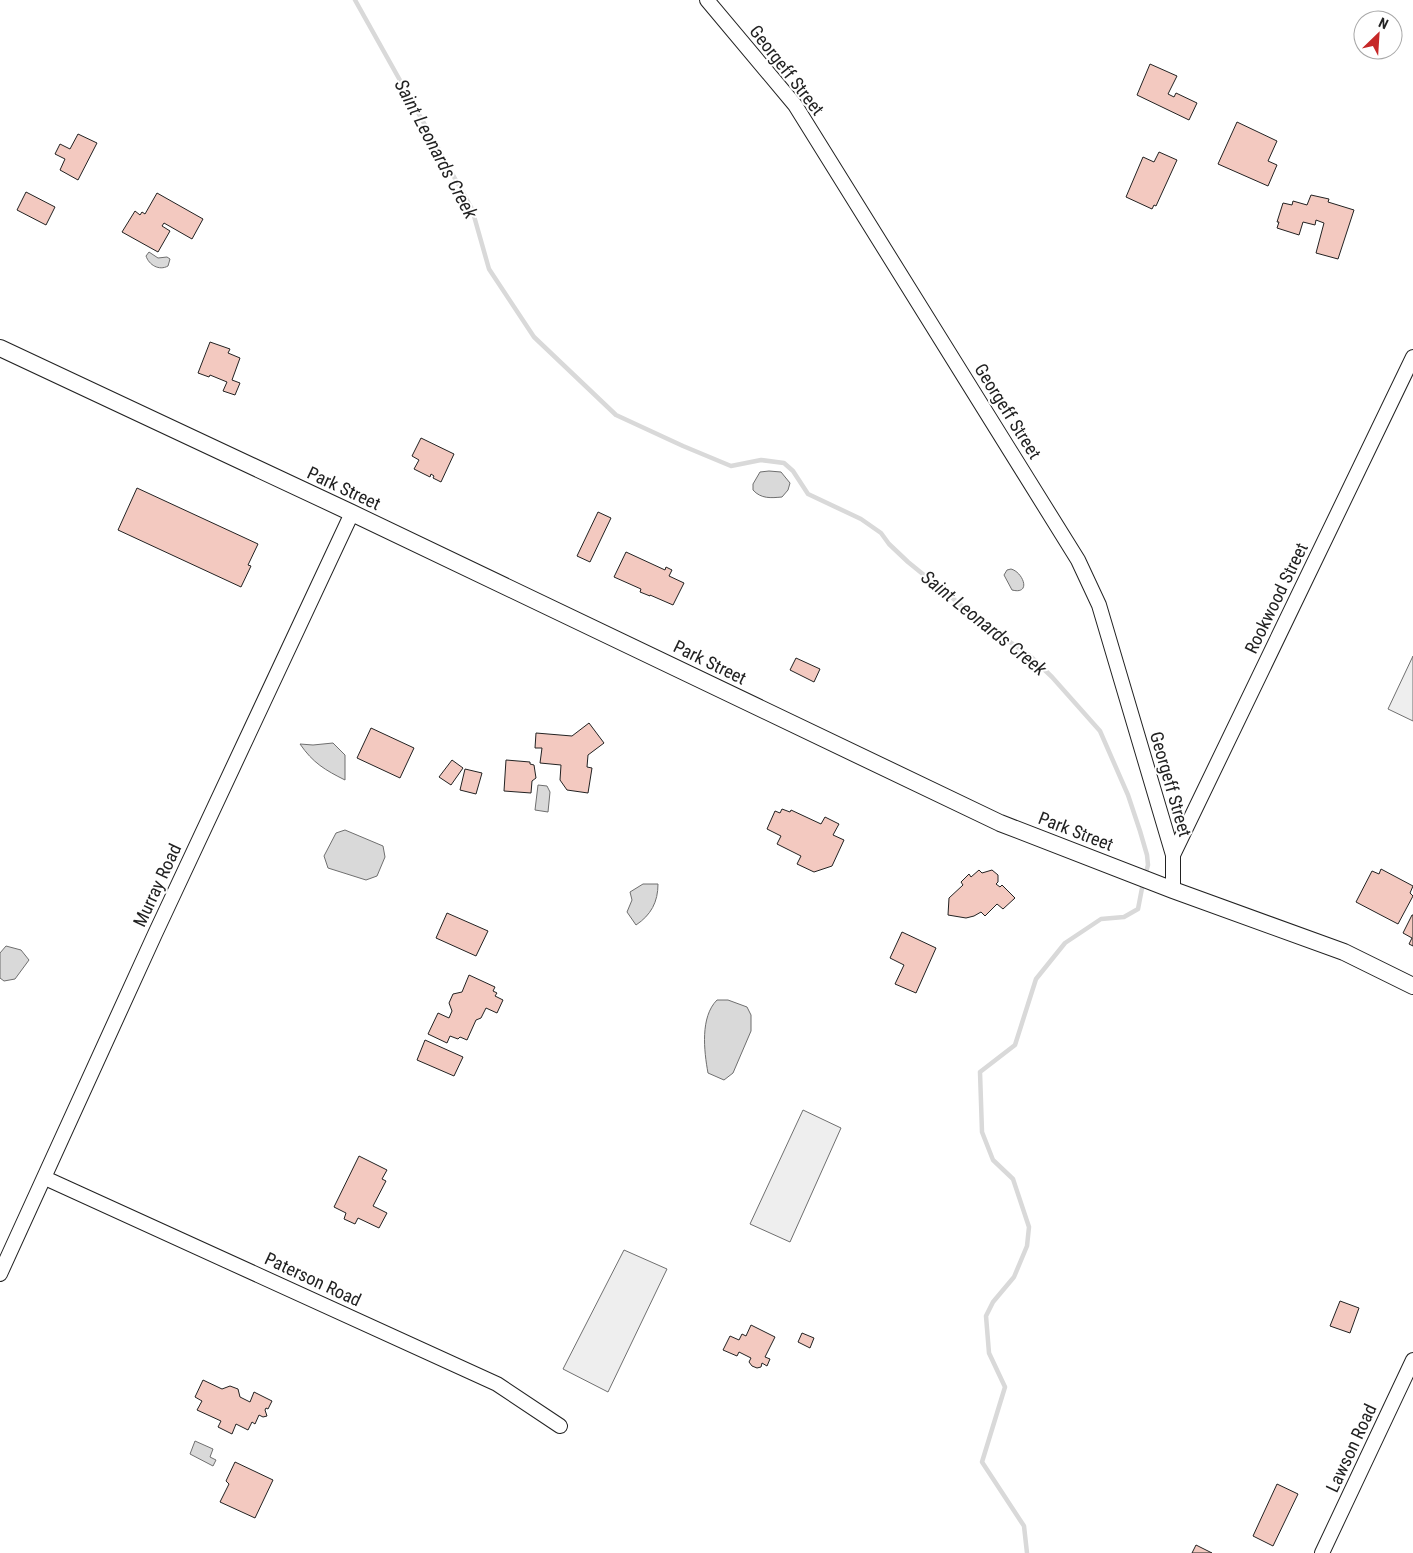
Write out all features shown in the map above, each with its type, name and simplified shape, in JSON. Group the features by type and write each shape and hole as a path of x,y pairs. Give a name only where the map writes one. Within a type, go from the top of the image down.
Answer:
{"street":[{"name":"Georgeff Street","path":"707,0 795,105 1078,560 1099,605 1173,855 1173,890"},
{"name":"Park Street","path":"0,348 352,513 1000,823 1173,890 1344,952 1413,986"},
{"name":"Rookwood Street","path":"1173,855 1413,357"},
{"name":"Murray Road","path":"0,1274 352,513"},
{"name":"Paterson Road","path":"45,1178 497,1384 560,1426"},
{"name":"Lawson Road","path":"1322,1553 1413,1360"}],"shaded area":[{"path":"149,252 158,258 167,257 170,259 168,266 161,268 152,264 146,256"},
{"path":"760,472 781,472 790,483 788,490 782,497 770,498 753,490 753,484"},
{"path":"1011,569 1019,574 1024,582 1022,589 1018,591 1012,590 1004,575 1007,570"},
{"path":"1413,656 1413,721 1388,709"},
{"path":"333,743 345,755 345,780 320,765 300,744"},
{"path":"538,785 547,786 550,792 548,812 535,810"},
{"path":"345,830 383,846 385,857 377,876 366,880 328,868 324,856 336,833"},
{"path":"643,884 658,884 657,897 650,912 636,925 627,912 632,900 630,892"},
{"path":"6,946 21,950 29,960 15,979 4,981 0,978 0,953"},
{"path":"717,1000 728,1000 747,1007 751,1015 751,1031 733,1073 724,1080 708,1073 705,1055 708,1015"},
{"path":"803,1110 841,1128 790,1242 750,1224"},
{"path":"624,1250 667,1269 608,1392 563,1369"},
{"path":"195,1441 213,1449 210,1457 216,1460 213,1466 190,1454"}],"building":[{"path":"1150,64 1177,76 1168,94 1174,97 1176,93 1197,103 1189,120 1137,95"},
{"path":"1237,122 1277,141 1268,161 1277,165 1268,186 1218,164"},
{"path":"78,134 97,143 78,180 60,170 65,159 55,154 60,144 70,149"},
{"path":"1159,152 1177,160 1156,206 1154,205 1152,209 1126,197 1143,157 1154,162"},
{"path":"26,192 55,207 46,225 17,210"},
{"path":"157,193 203,219 192,239 164,223 162,226 170,231 158,252 122,232 135,211 140,215 142,212 145,214"},
{"path":"1311,195 1329,199 1328,202 1354,210 1338,259 1316,253 1324,223 1316,220 1315,225 1303,222 1299,235 1277,228 1283,203 1292,205 1293,201 1307,205"},
{"path":"210,342 230,349 228,353 240,358 232,380 240,383 235,395 223,391 227,382 210,375 209,377 198,373"},
{"path":"421,438 454,454 441,482 433,478 434,476 431,474 430,477 414,469 419,460 412,456"},
{"path":"137,488 258,544 248,565 251,566 241,587 118,530"},
{"path":"598,512 611,518 590,562 577,556"},
{"path":"626,552 665,570 666,567 672,570 669,576 684,583 673,605 640,592 641,589 614,577"},
{"path":"796,658 820,669 814,682 790,670"},
{"path":"589,723 604,743 588,755 587,767 592,768 588,793 567,790 560,780 561,765 540,763 542,748 535,748 536,733 572,736"},
{"path":"371,728 414,748 400,778 357,758"},
{"path":"452,760 463,768 451,785 439,777"},
{"path":"506,760 530,762 530,764 534,765 536,778 532,781 531,793 504,791"},
{"path":"465,769 482,773 476,794 460,790"},
{"path":"782,809 790,812 791,810 821,824 825,817 839,824 833,835 844,840 832,866 814,872 797,864 801,856 777,844 781,836 767,829 775,811 780,813"},
{"path":"1381,869 1413,886 1410,893 1413,896 1398,924 1356,902 1372,871 1379,874"},
{"path":"979,870 982,873 992,870 998,875 998,882 996,884 1000,887 1002,885 1015,898 1003,909 997,904 985,916 981,912 966,918 948,915 949,898 963,885 961,882 969,874 971,877"},
{"path":"447,913 488,931 476,956 436,938"},
{"path":"1412,915 1413,946 1409,944 1412,938 1403,933"},
{"path":"902,932 936,948 916,993 895,984 904,965 890,958"},
{"path":"469,975 495,987 493,991 497,993 495,996 503,1000 497,1013 486,1008 481,1018 476,1020 467,1040 450,1036 447,1043 428,1034 438,1013 449,1018 452,1011 449,1003 453,994 462,992"},
{"path":"425,1040 463,1057 454,1076 417,1060"},
{"path":"359,1156 387,1170 382,1179 386,1181 373,1206 387,1213 379,1228 358,1218 355,1224 344,1219 346,1213 334,1207"},
{"path":"1340,1301 1359,1308 1350,1333 1330,1326"},
{"path":"751,1325 775,1337 765,1357 770,1359 767,1366 762,1363 761,1367 757,1368 749,1362 751,1358 739,1352 737,1356 723,1350 730,1336 739,1340 742,1334 746,1336"},
{"path":"802,1333 814,1338 810,1348 798,1342"},
{"path":"203,1380 222,1389 230,1386 238,1389 240,1397 250,1402 254,1392 272,1401 268,1409 266,1408 265,1410 267,1416 259,1415 255,1424 252,1422 248,1430 236,1424 232,1434 218,1427 221,1421 197,1410 202,1401 195,1397"},
{"path":"235,1462 273,1480 255,1518 220,1502 229,1484 226,1481"},
{"path":"1277,1484 1298,1494 1273,1546 1253,1536"},
{"path":"1196,1545 1212,1553 1192,1553"}],"waterway":[{"name":"Saint Leonards Creek","path":"355,0 472,209 489,269 534,337 616,415 731,466 761,460 784,463 793,471 808,494 861,519 881,533 889,544 908,562 988,627 1029,655 1052,677 1100,731 1128,795 1140,831 1147,855 1148,865 1145,876"},
{"name":"Saint Leonards Creek","path":"1027,1553 1024,1526 982,1462 1005,1387 989,1353 986,1316 993,1302 1014,1277 1027,1246 1029,1227 1013,1179 993,1160 982,1132 980,1072 1015,1045 1036,979 1065,943 1101,919 1124,917 1138,909 1143,883"}]}
